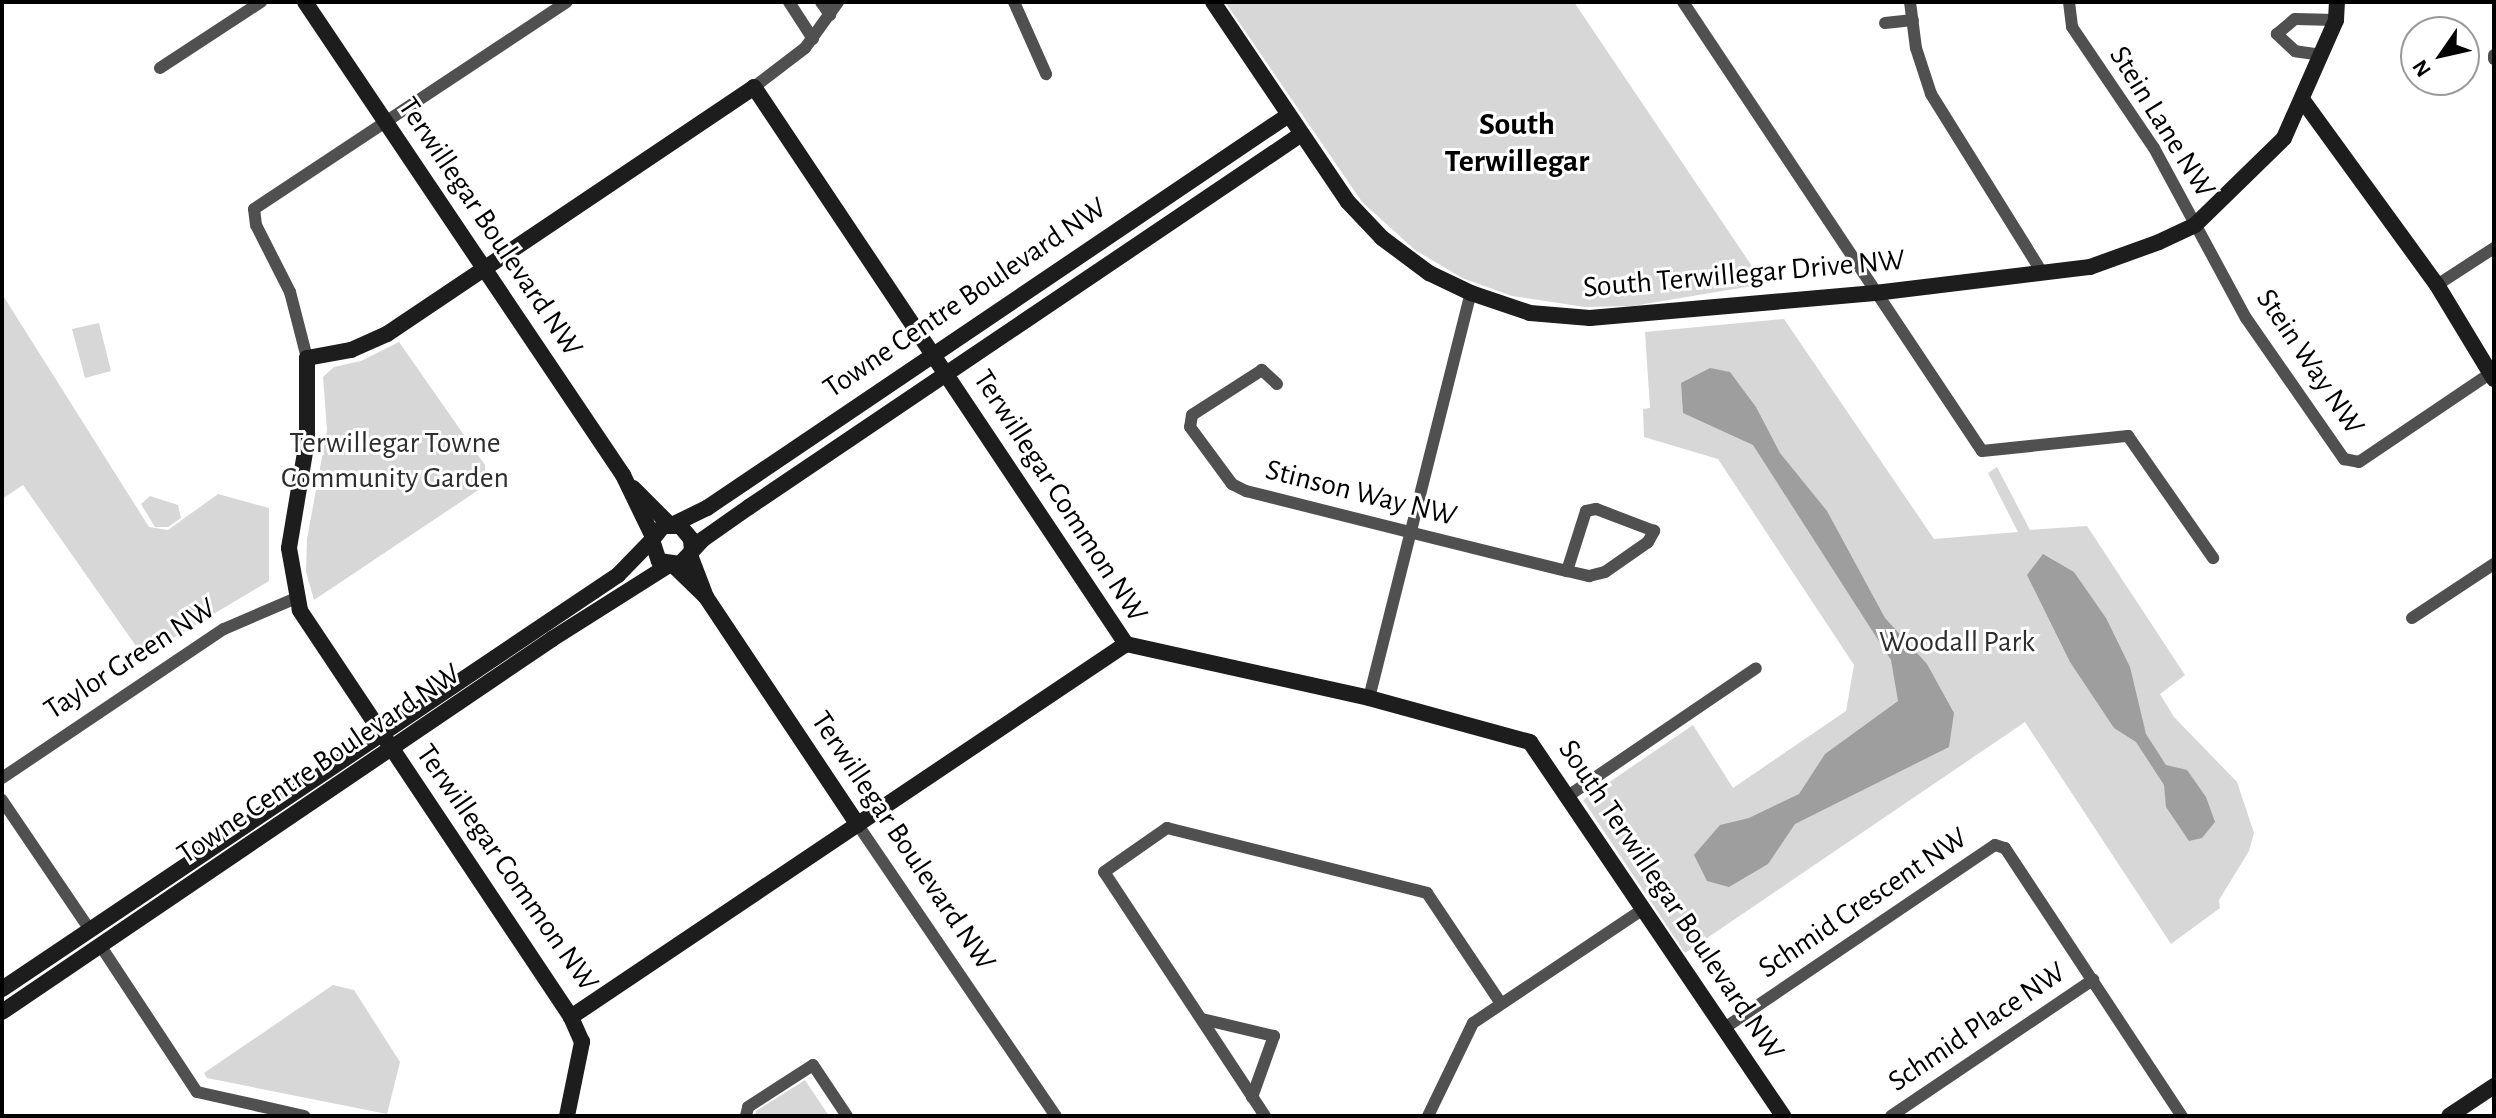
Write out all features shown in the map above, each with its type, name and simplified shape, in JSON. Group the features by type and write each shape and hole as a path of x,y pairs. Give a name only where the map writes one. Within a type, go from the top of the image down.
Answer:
{"street":[{"path":"160,68 261,2"},
{"name":"Terwillegar Boulevard NW","path":"305,2 629,484 652,538"},
{"path":"567,2 383,120 254,209 256,225 290,292 307,358 374,341 486,270 754,87 813,39 838,2"},
{"path":"789,2 813,39"},
{"path":"821,2 830,15"},
{"path":"1014,2 1046,74"},
{"name":"South Terwillegar Drive NW","path":"1213,2 1287,116 1352,208 1382,238 1429,273 1471,293 1530,313 1590,318 1875,293 2090,267 2195,225 2284,138 2304,102 2336,20 2337,2"},
{"path":"1683,2 1982,451 2128,436 2213,558"},
{"path":"1910,2 1931,94 2041,271"},
{"name":"Stein Lane NW","path":"2069,2 2072,27 2154,148 2195,225"},
{"path":"2322,55 2295,51 2277,34 2295,19 2336,20"},
{"path":"1885,23 1913,20"},
{"name":"Terwillegar Common NW","path":"307,358 307,441 289,548 296,598 314,637 571,1017 1126,644 754,87"},
{"path":"2304,102 2437,285 2493,376"},
{"name":"Towne Centre Boulevard NW","path":"672,524 707,508 1287,116"},
{"name":"Towne Centre Boulevard NW","path":"691,553 947,373 1300,135"},
{"name":"Stein Way NW","path":"2195,225 2246,318 2344,459 2359,462 2493,376"},
{"path":"2437,285 2494,248"},
{"path":"1369,698 1471,293"},
{"name":"Stinson Way NW","path":"1277,384 1262,370 1192,415 1190,427 1232,484 1409,532 1567,571 1589,576 1605,572 1648,542 1654,531 1596,509 1586,511 1567,571"},
{"name":"Terwillegar Boulevard NW","path":"629,484 672,524"},
{"path":"672,524 689,533 691,553 671,565 655,556 652,538 672,524"},
{"name":"Towne Centre Boulevard NW","path":"2,1012 618,575 652,538"},
{"name":"Terwillegar Boulevard NW","path":"691,553 706,597"},
{"path":"2412,618 2494,564"},
{"name":"Terwillegar Boulevard NW","path":"671,565 706,597 1056,1116"},
{"name":"Towne Centre Boulevard NW","path":"2,989 385,742 671,565"},
{"name":"Taylor Green NW","path":"2,778 224,629 296,598"},
{"name":"South Terwillegar Boulevard NW","path":"1126,644 1369,698 1530,742 1783,1116"},
{"path":"1568,796 1756,668"},
{"path":"2,800 197,1092 304,1116"},
{"path":"1265,1116 1104,872 1167,828 1427,893 1500,1002"},
{"name":"Schmid Crescent NW","path":"1723,1029 1995,845 2005,848 2182,1116"},
{"path":"1428,1116 1473,1023 1500,1002 1643,909"},
{"name":"Schmid Place NW","path":"1891,1116 2093,980"},
{"path":"567,1116 582,1042 571,1017"},
{"path":"1202,1019 1274,1036 1252,1097"},
{"path":"746,1116 748,1107 813,1065 847,1116"},
{"path":"2449,1116 2494,1086"}],"green space":[{"path":"1225,2 1574,2 1764,284 1633,306 1585,307 1512,296 1462,278 1415,250 1362,202"},
{"path":"2,294 149,527 168,530 218,494 269,508 269,581 143,656 23,485 2,499"},
{"name":"Woodall Park","path":"1784,319 1934,539 2018,532 1988,473 1997,467 2030,530 2087,526 2185,675 2160,694 2174,717 2237,782 2254,833 2249,851 2219,900 2220,908 2171,944 2025,722 1685,953 1583,800 1693,725 1733,788 1846,711 1854,665 1718,459 1644,437 1643,409 1650,408 1645,332"},
{"path":"99,323 111,371 85,378 72,329"},
{"name":"Terwillegar Towne Community Garden","path":"399,342 485,465 486,485 314,600 306,572 307,539 327,430 323,377 334,367 361,361"},
{"path":"150,496 178,505 181,518 168,527 155,527 141,504"},
{"path":"333,985 354,990 400,1062 387,1114 207,1078 204,1073"},
{"path":"805,1080 829,1116 755,1116 756,1111"}],"shaded area":[{"path":"1710,368 1730,372 1756,407 1780,453 1827,511 1885,618 1927,664 1954,713 1949,747 1795,824 1768,864 1729,887 1707,881 1694,855 1720,825 1749,818 1799,794 1825,754 1898,701 1891,660 1753,445 1683,413 1681,383"},
{"path":"2043,554 2074,572 2106,618 2130,667 2146,734 2166,765 2187,770 2206,797 2215,822 2202,838 2189,841 2166,807 2164,785 2136,742 2114,728 2070,662 2027,575"}],"district":[{"name":"South Terwillegar","path":"1517,144"}]}
